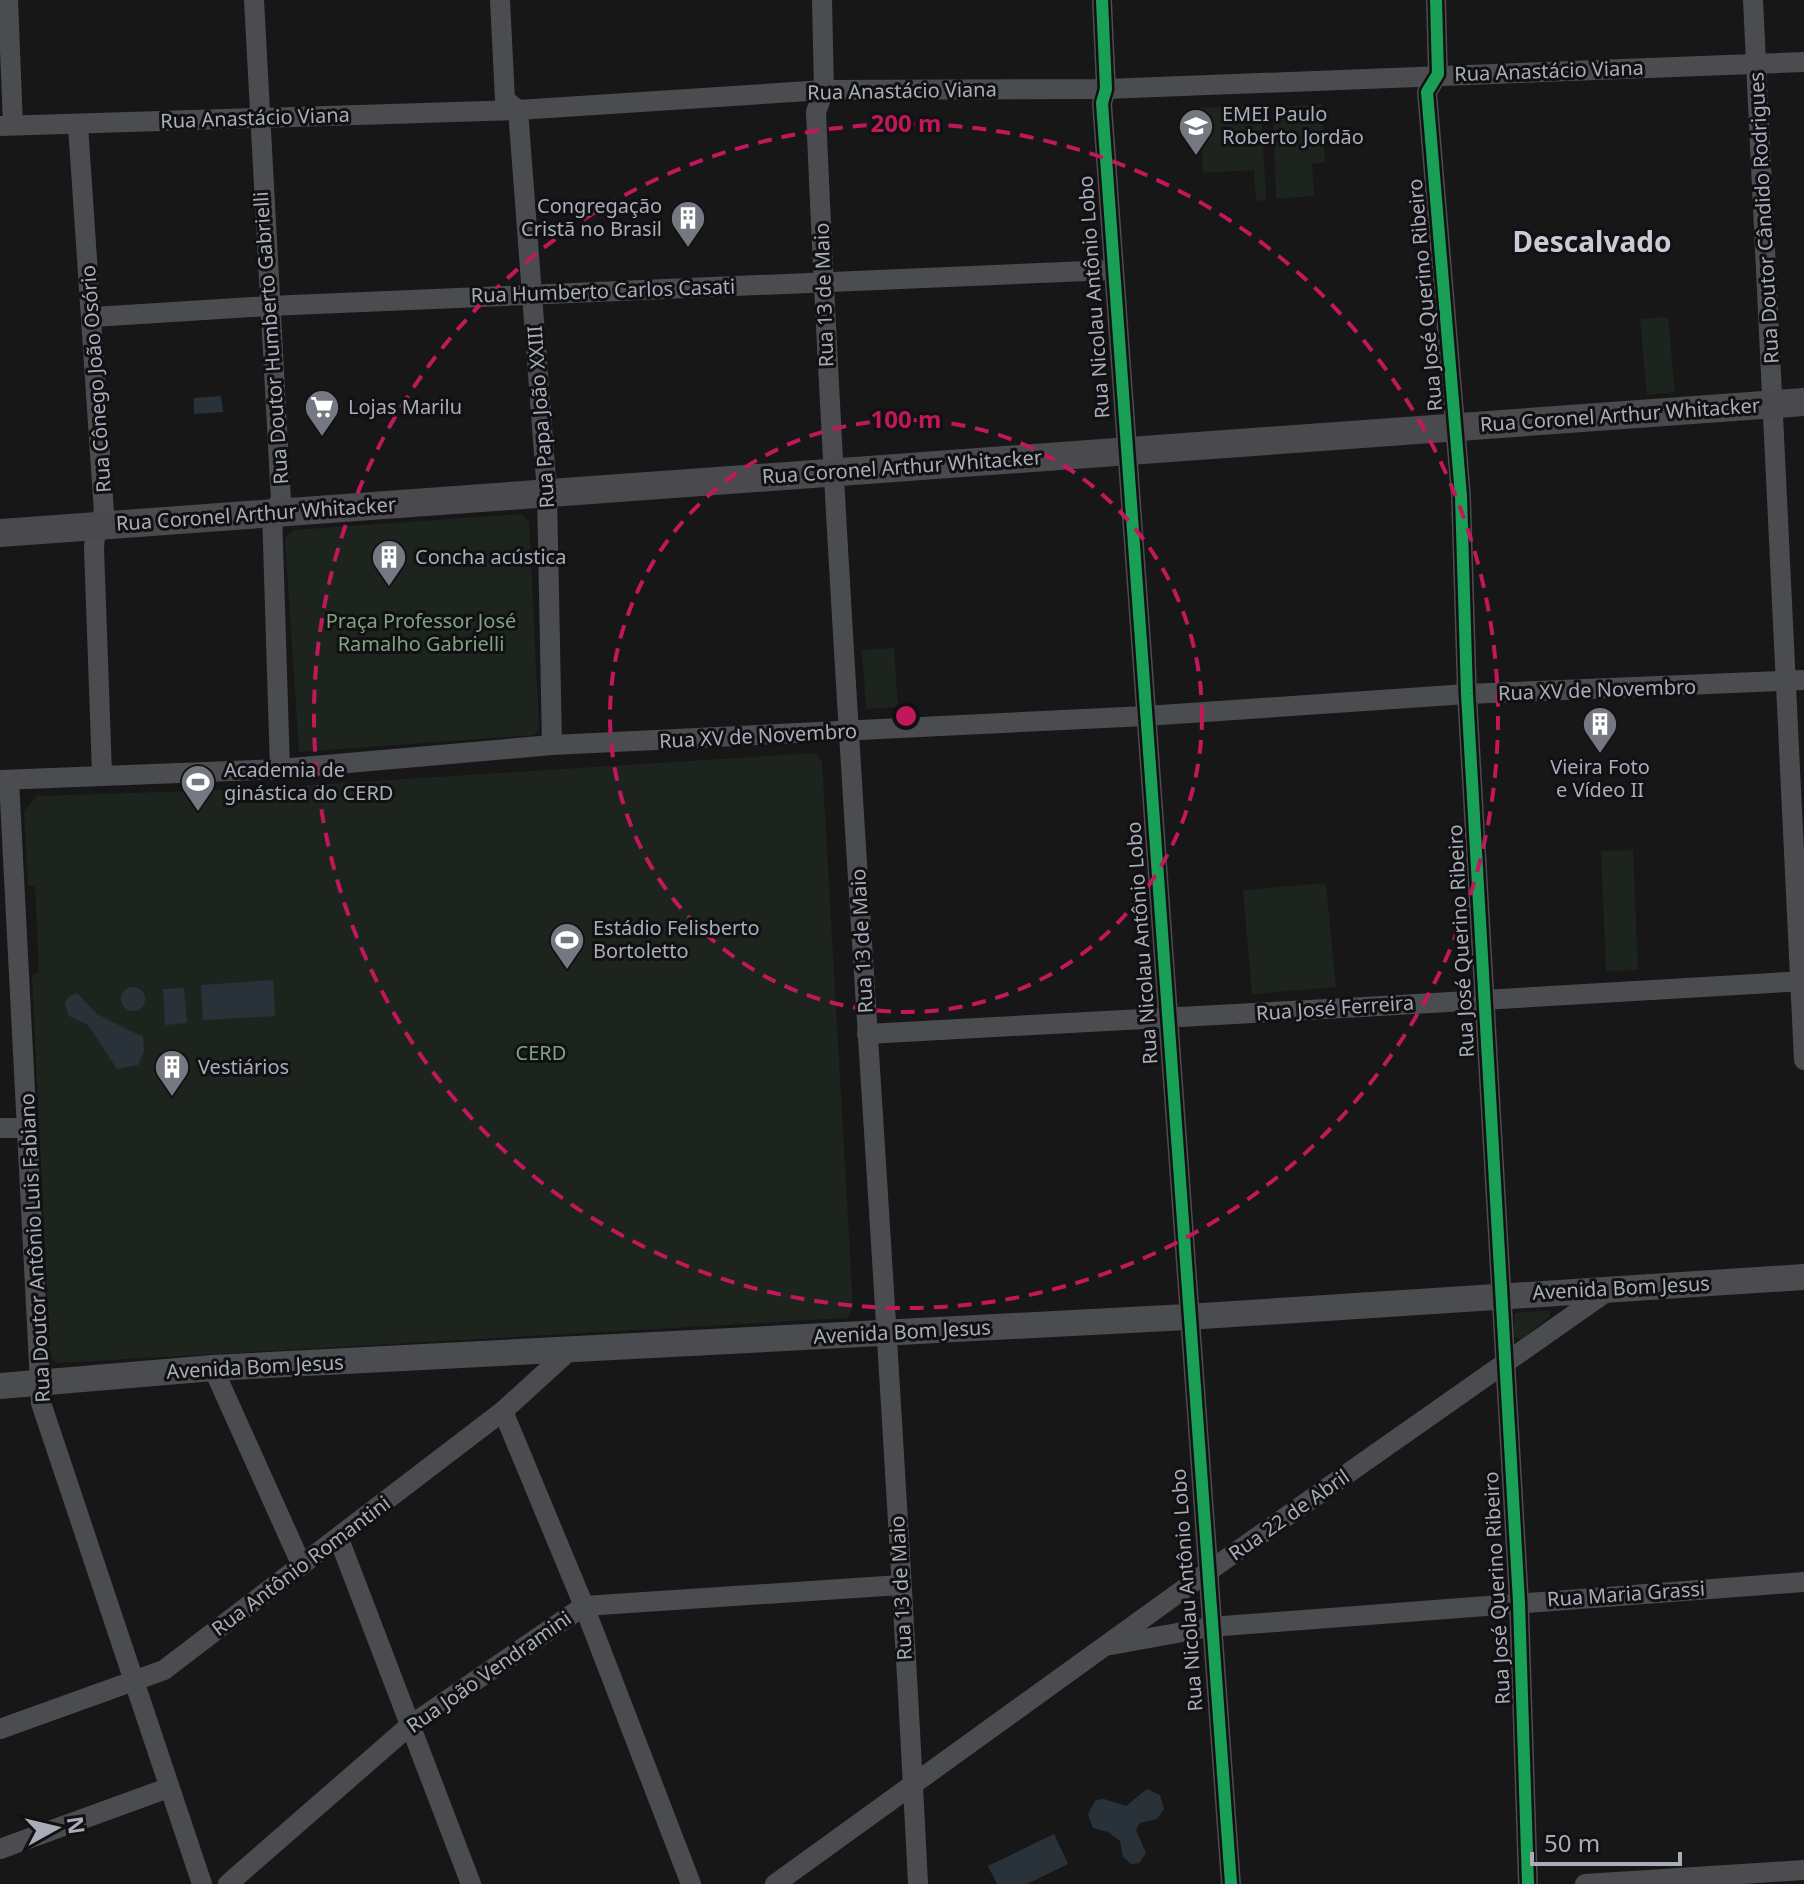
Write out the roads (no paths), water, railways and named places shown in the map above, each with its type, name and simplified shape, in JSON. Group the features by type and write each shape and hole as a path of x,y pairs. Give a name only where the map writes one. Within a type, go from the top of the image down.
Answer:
{"main road":[{"name":"Rua Coronel Arthur Whitacker","path":"0,533 1804,402"}],"street":[{"path":"6,126 8,0"},
{"name":"Rua Doutor Humberto Gabrielli","path":"254,0 281,501 272,511 280,769"},
{"name":"Rua Papa João XXIII","path":"500,0 505,100 518,110 547,493 552,745"},
{"name":"Rua 13 de Maio","path":"822,0 824,90 816,112 831,472 851,731 918,1884"},
{"name":"Rua Nicolau Antônio Lobo","path":"1102,0 1106,89 1102,103 1112,270 1231,1884"},
{"name":"Rua José Querino Ribeiro","path":"1436,0 1438,74 1427,92 1456,426 1467,694 1519,1602 1528,1884"},
{"name":"Rua Doutor Cândido Rodrigues","path":"1753,0 1773,404 1795,680 1804,1060"},
{"name":"Rua Anastácio Viana","path":"6,126 518,110 824,90 1106,89 1804,62"},
{"name":"Rua Cônego João Osório","path":"78,125 104,513 96,526 102,774"},
{"name":"Rua Humberto Carlos Casati","path":"93,317 269,306 1112,270"},
{"name":"Rua XV de Novembro","path":"4,780 280,769 552,745 1146,716 1467,694 1795,680"},
{"name":"Rua Doutor Antônio Luis Fabiano","path":"4,780 28,1128 41,1403 132,1684 202,1884"},
{"name":"Rua José Ferreira","path":"867,1034 1168,1020 1484,998 1802,981"},
{"path":"0,1128 28,1128"},
{"name":"Avenida Bom Jesus","path":"0,1386 213,1368 1187,1317 1804,1277"},
{"name":"Rua 22 de Abril","path":"775,1884 1206,1573 1610,1289"},
{"name":"Rua Antônio Romantini","path":"0,1729 164,1670 503,1411 570,1350"},
{"path":"213,1368 302,1566"},
{"path":"503,1411 584,1606 691,1884"},
{"path":"339,1539 408,1727 471,1884"},
{"name":"Rua Maria Grassi","path":"1106,1646 1210,1627 1804,1582"},
{"name":"Rua João Vendramini","path":"228,1884 408,1727 584,1606 900,1585"},
{"path":"0,1849 168,1788"},
{"path":"1585,1884 1804,1870"}],"place":[{"name":"EMEI Paulo Roberto Jordão","path":"1196,157"},
{"name":"Congregação Cristã no Brasil","path":"688,249"},
{"name":"Lojas Marilu","path":"322,438"},
{"name":"Concha acústica","path":"389,588"},
{"name":"Vieira Foto e Vídeo II","path":"1600,755"},
{"name":"Academia de ginástica do CERD","path":"198,813"},
{"name":"Estádio Felisberto Bortoletto","path":"567,971"},
{"name":"Vestiários","path":"172,1098"}],"district":[{"name":"Descalvado","path":"1592,242"}],"park label":[{"name":"Praça Professor José Ramalho Gabrielli","path":"421,632"},
{"name":"CERD","path":"541,1053"}]}
